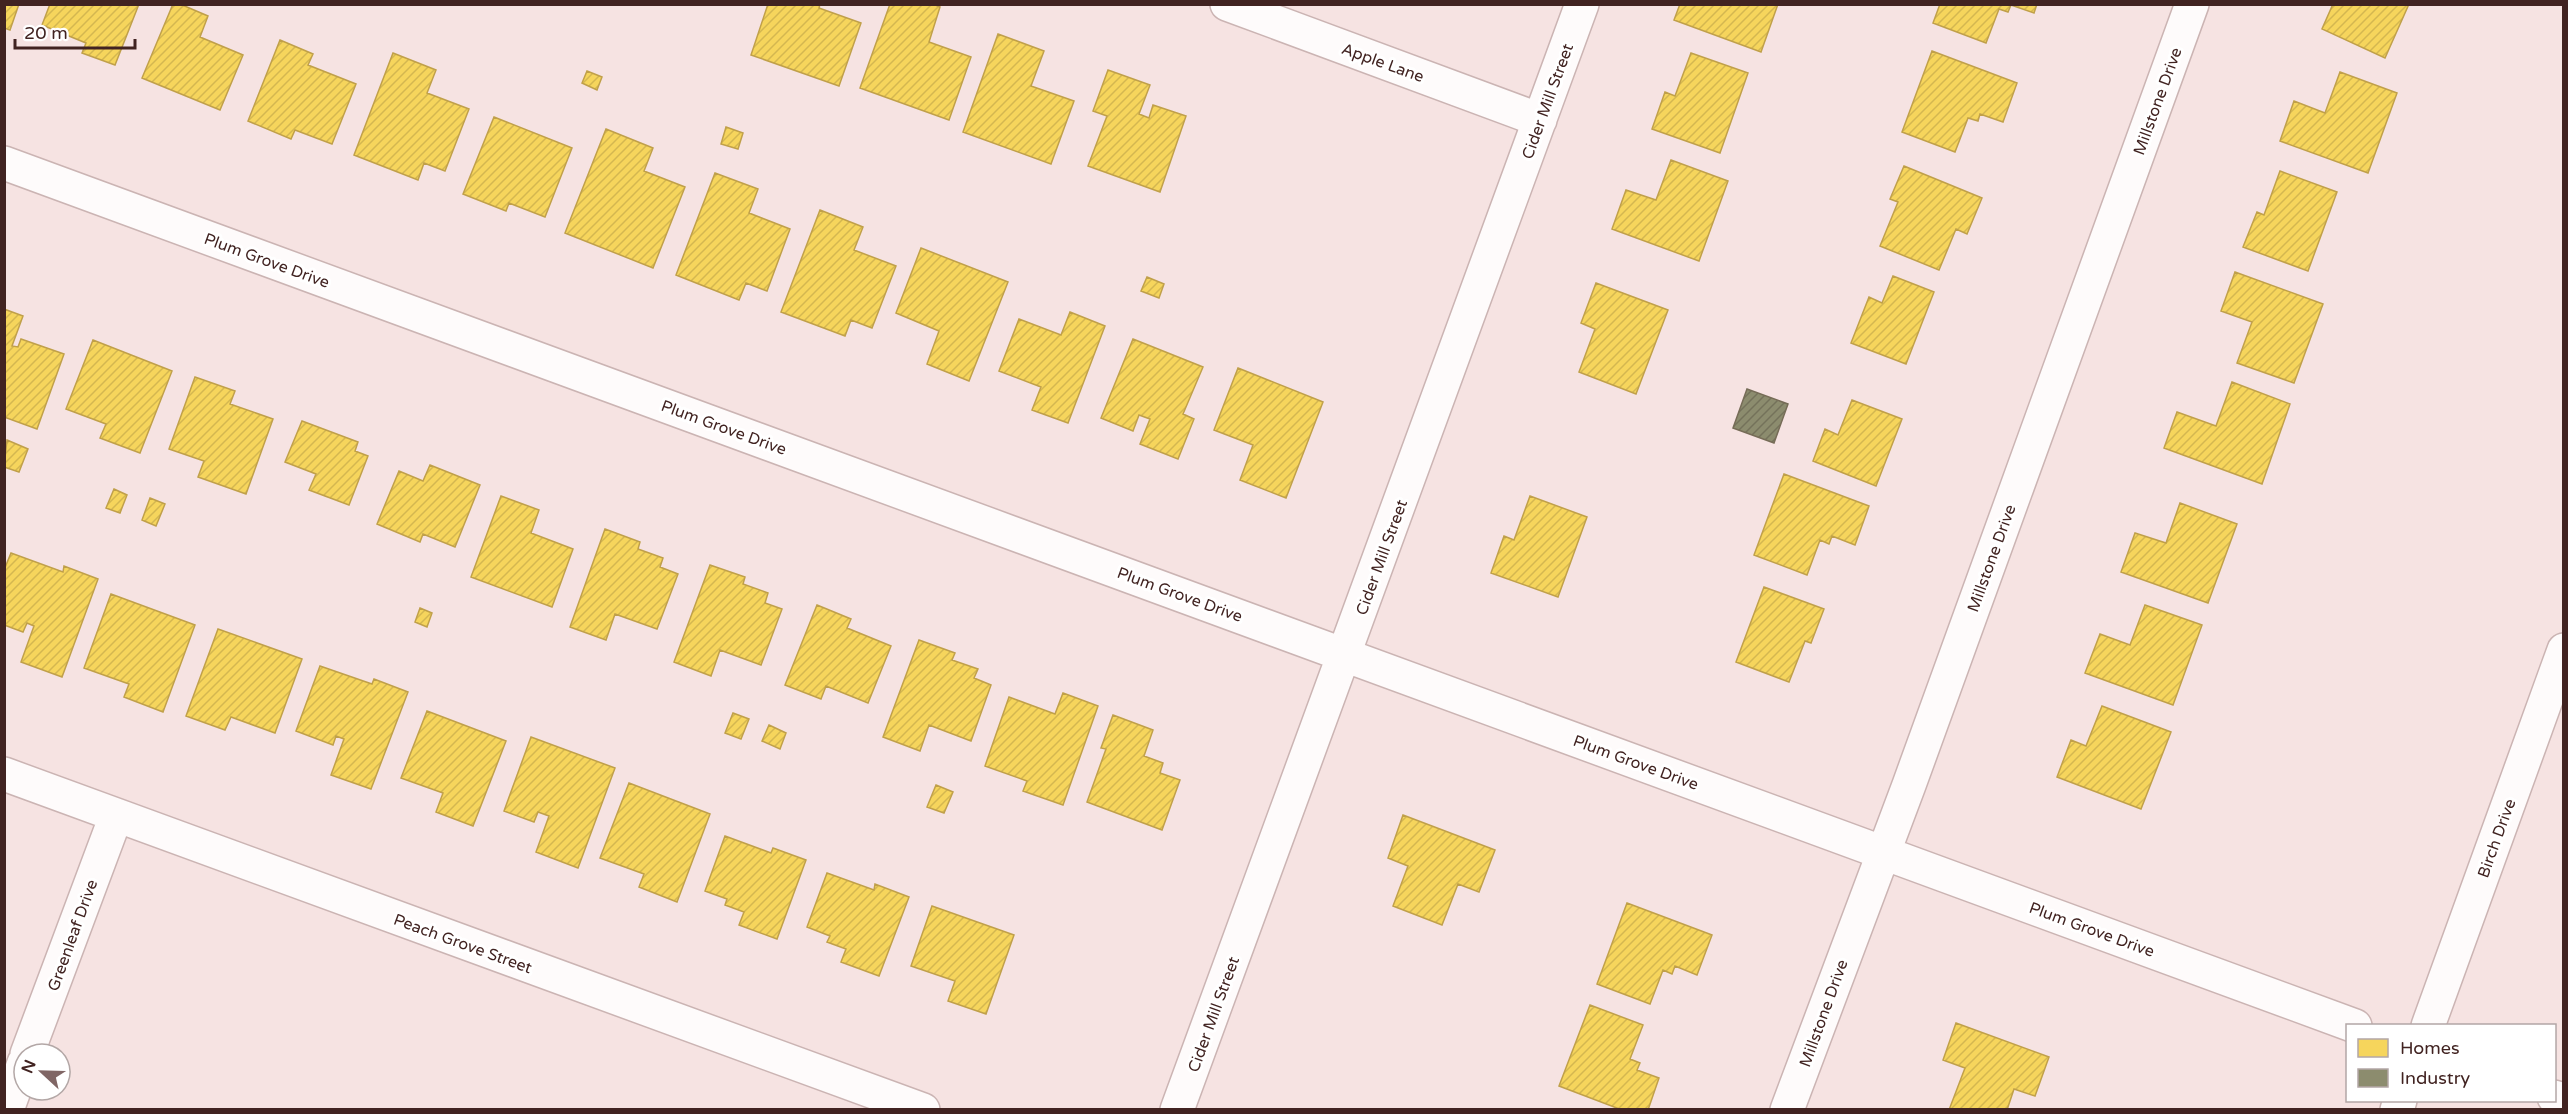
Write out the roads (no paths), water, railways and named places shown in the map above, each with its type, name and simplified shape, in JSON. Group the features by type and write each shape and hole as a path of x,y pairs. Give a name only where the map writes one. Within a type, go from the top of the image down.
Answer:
{"street":[{"name":"Apple Lane","path":"1227,4 1540,120"},
{"name":"Cider Mill Street","path":"1177,1110 1582,4"},
{"name":"Millstone Drive","path":"1787,1110 1884,853 2192,4"},
{"name":"Plum Grove Drive","path":"4,164 2350,1024"},
{"name":"Birch Drive","path":"2429,1024 2564,650"},
{"name":"Peach Grove Street","path":"4,774 922,1110"},
{"name":"Greenleaf Drive","path":"31,1042 116,816"}]}
